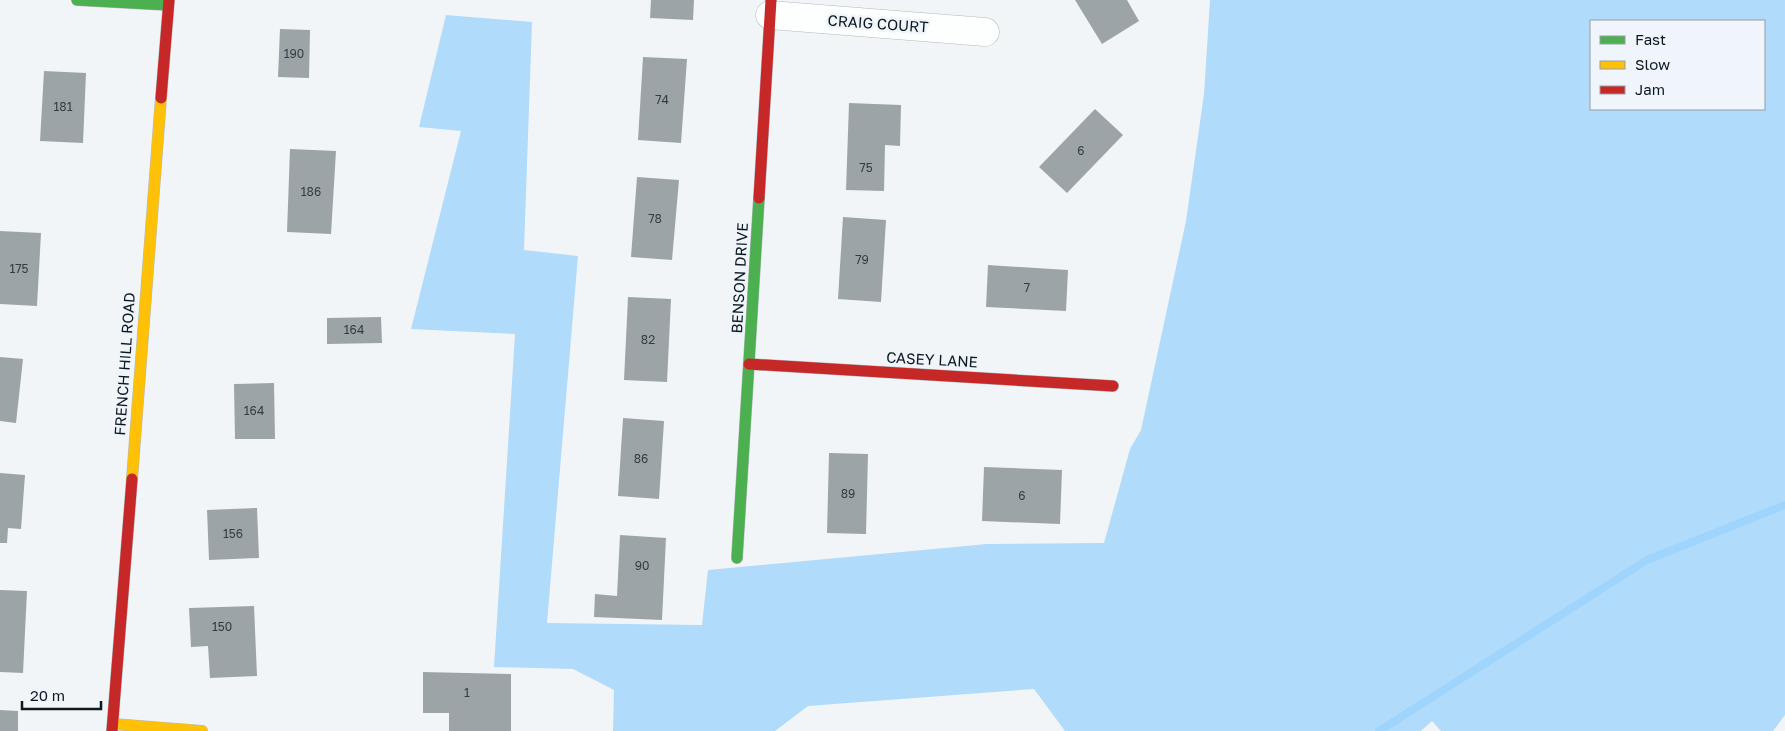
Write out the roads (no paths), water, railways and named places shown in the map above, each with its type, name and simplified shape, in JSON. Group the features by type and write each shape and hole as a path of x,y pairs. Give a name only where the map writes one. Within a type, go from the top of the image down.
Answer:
{"street":[{"path":"77,0 169,2"},
{"name":"FRENCH HILL ROAD","path":"112,728 169,2"},
{"name":"CRAIG COURT","path":"771,8 985,32"},
{"name":"BENSON DRIVE","path":"737,558 771,8"},
{"name":"CASEY LANE","path":"749,364 1113,386"},
{"path":"112,728 202,731"}],"waterway":[{"path":"1379,731 1647,560 1785,505"}]}
